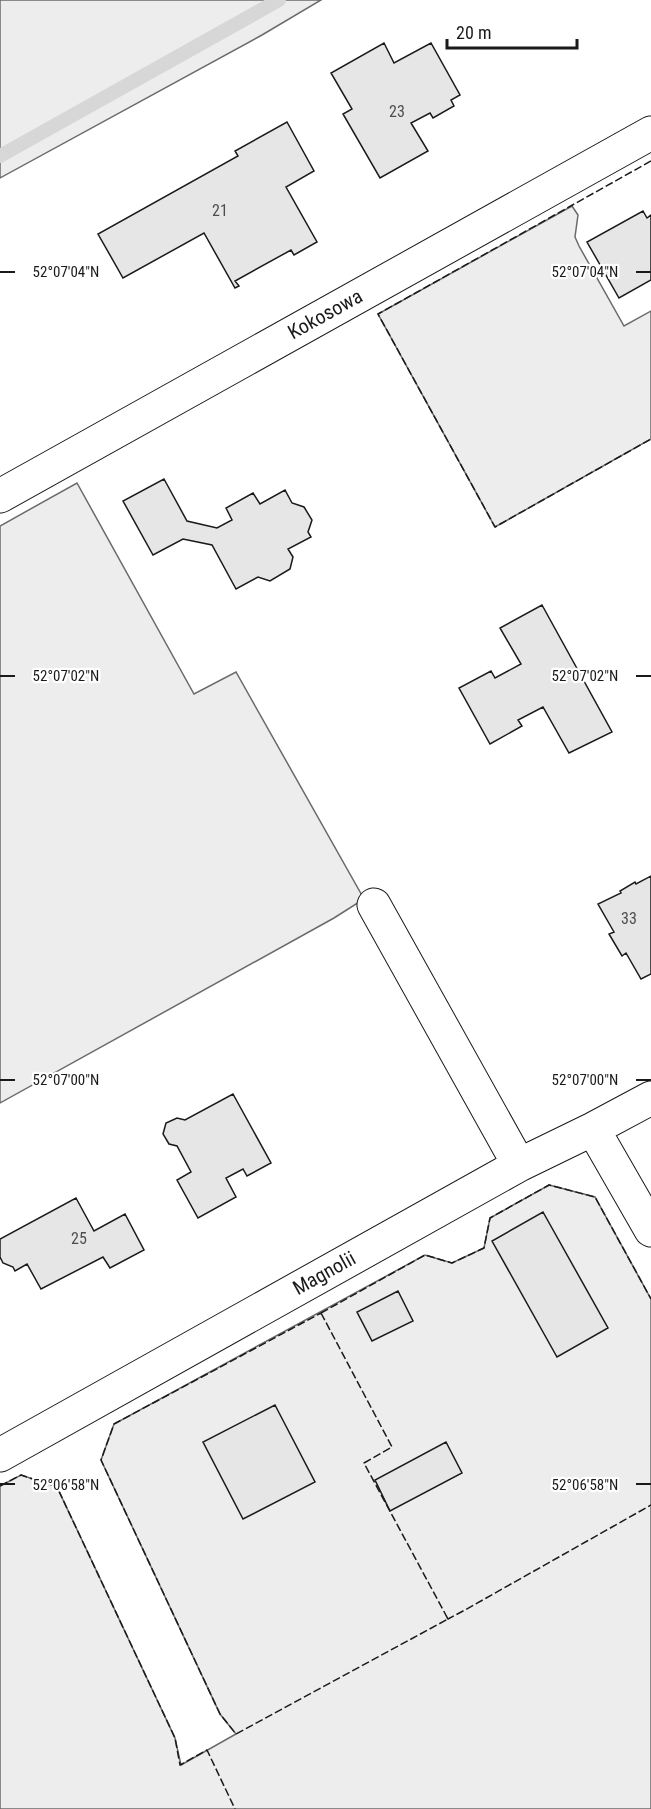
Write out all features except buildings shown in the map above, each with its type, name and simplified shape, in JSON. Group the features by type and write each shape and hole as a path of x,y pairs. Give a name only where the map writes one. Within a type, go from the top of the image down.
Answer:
{"street":[{"name":"Kokosowa","path":"0,496 651,133"},
{"path":"374,905 519,1165"},
{"name":"Magnolii","path":"0,1455 519,1165 651,1098"},
{"path":"593,1129 651,1230"}],"shaded area":[{"path":"0,0 321,0 262,35 0,178"},
{"path":"572,206 578,215 575,237 624,326 651,311 651,439 495,527 378,314"},
{"path":"77,483 194,694 236,672 364,899 334,918 0,1103 0,526"},
{"path":"549,1185 595,1197 651,1299 651,1809 0,1809 0,1486 21,1475 57,1487 175,1738 181,1765 236,1734 220,1714 101,1460 114,1424 425,1255 452,1263 484,1248 490,1218"}],"waterway":[{"path":"0,156 279,0"}],"fence":[{"path":"651,161 378,314 495,527 651,439"},
{"path":"321,1313 425,1255 452,1263 484,1248 490,1218 549,1185 595,1197 651,1299"},
{"path":"321,1313 392,1447 364,1463 448,1619 236,1734 220,1714 101,1460 114,1424 321,1313"},
{"path":"0,1486 21,1475 57,1487 175,1738 180,1765 207,1750 235,1809"},
{"path":"447,1618 651,1505"}]}
